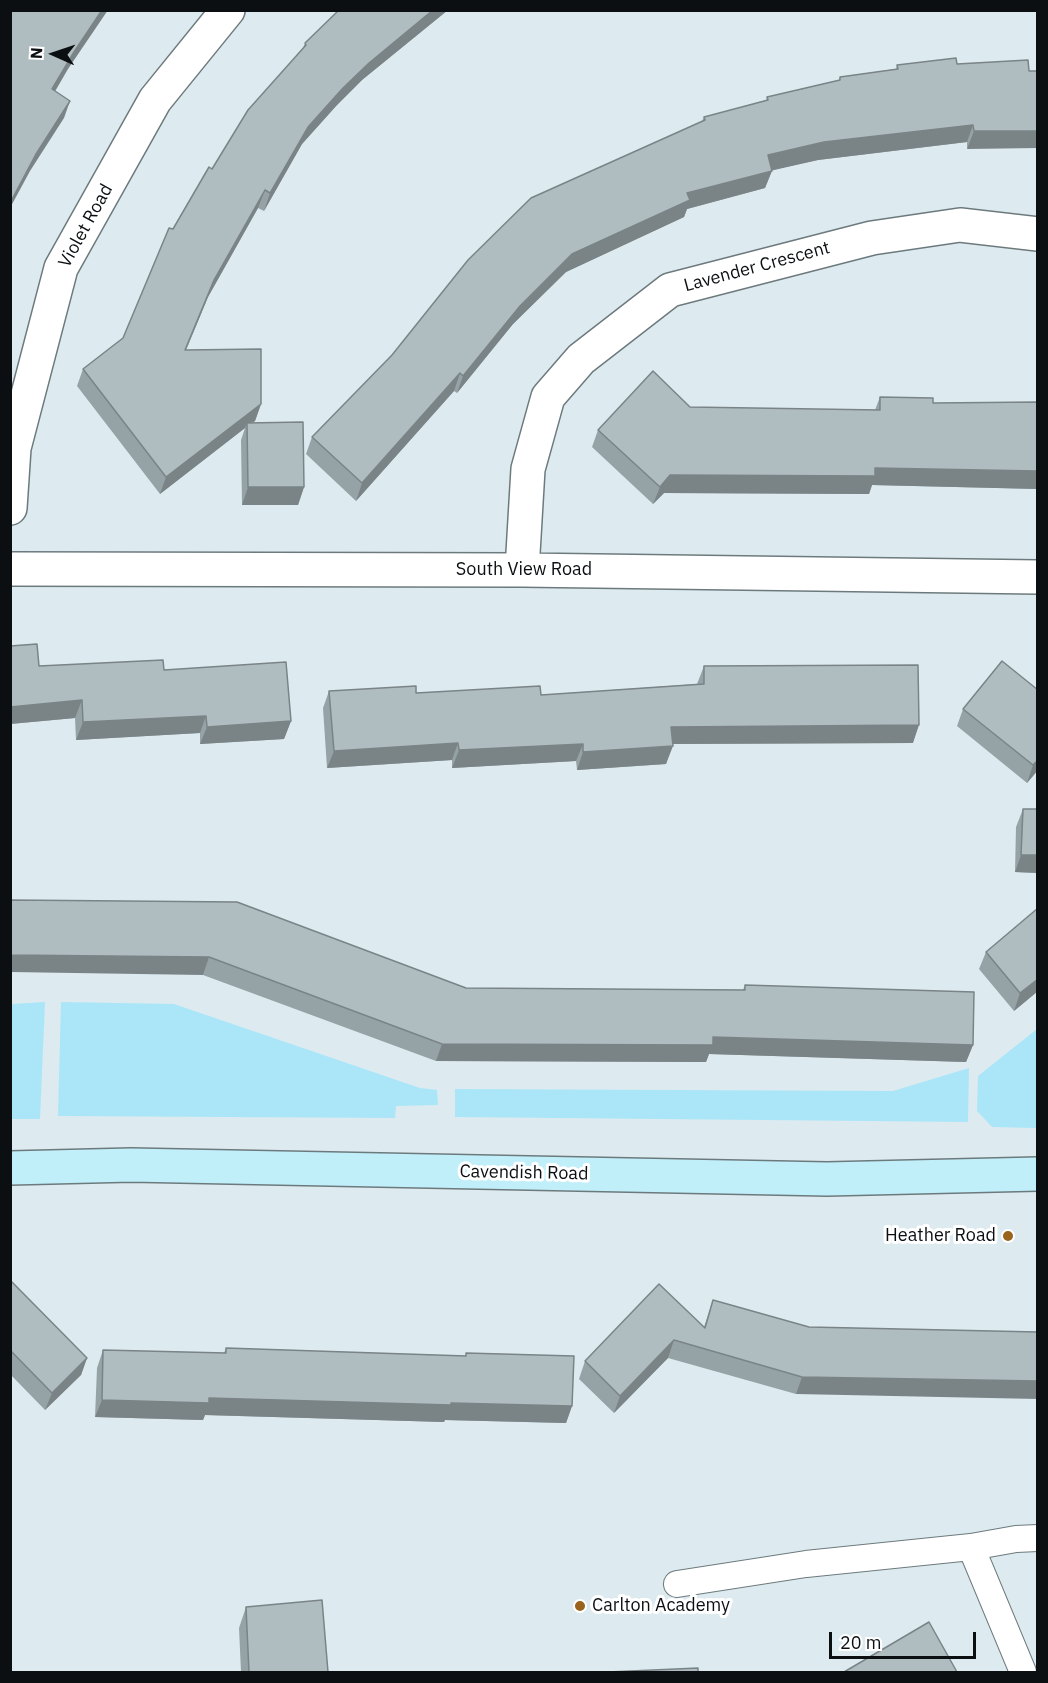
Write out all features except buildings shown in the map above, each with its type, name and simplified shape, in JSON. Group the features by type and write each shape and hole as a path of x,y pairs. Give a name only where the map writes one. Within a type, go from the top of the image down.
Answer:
{"street":[{"name":"Violet Road","path":"10,508 14,448 61,268 155,100 228,10"},
{"name":"Lavender Crescent","path":"522,570 528,469 548,397 580,359 670,290 872,238 960,225 1038,234"},
{"name":"South View Road","path":"10,569 522,570 1038,577"},
{"name":"Cavendish Road","path":"10,1168 131,1165 827,1179 1038,1174"}],"lane":[{"path":"677,1584 806,1564 1038,1538"},
{"path":"971,1547 1023,1672"}],"shaded area":[{"path":"45,1002 40,1119 11,1119 11,1004"},
{"path":"61,1002 174,1004 420,1088 437,1090 438,1105 396,1106 395,1118 58,1116"},
{"path":"1037,1029 1037,1128 992,1127 977,1111 978,1076"},
{"path":"969,1068 968,1122 455,1117 455,1089 893,1091"}],"place":[{"name":"Heather Road","path":"1008,1236"},
{"name":"Carlton Academy","path":"580,1606"}]}
